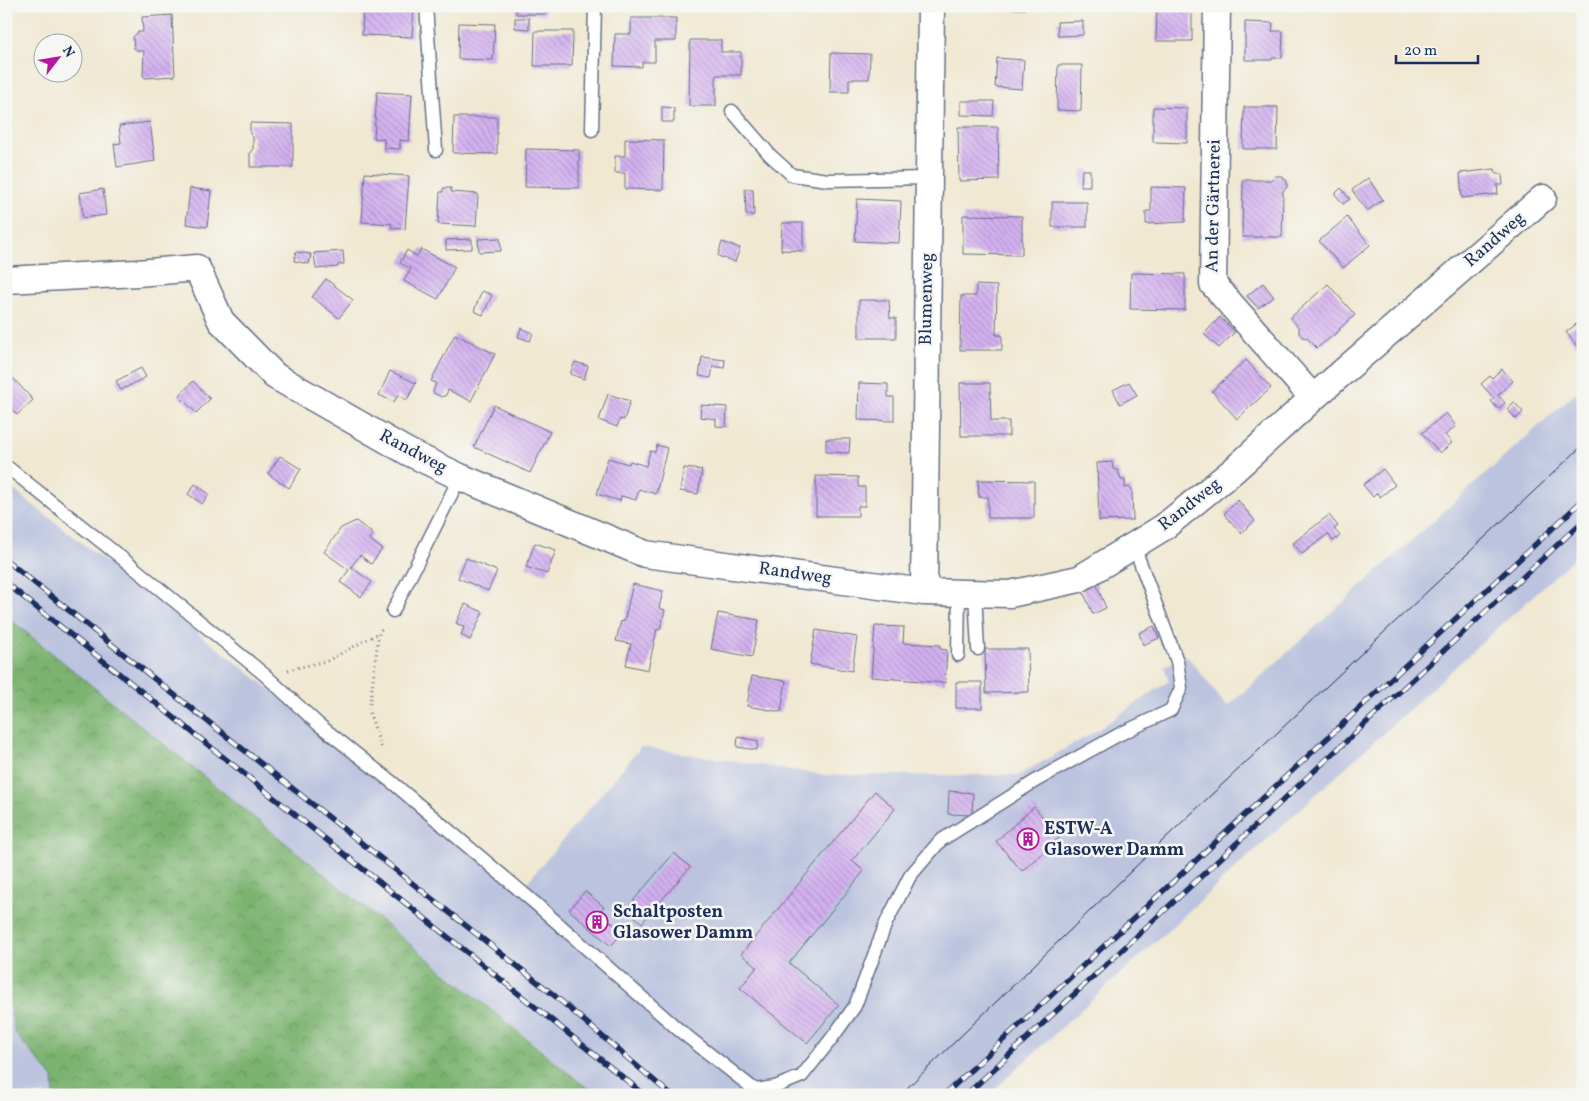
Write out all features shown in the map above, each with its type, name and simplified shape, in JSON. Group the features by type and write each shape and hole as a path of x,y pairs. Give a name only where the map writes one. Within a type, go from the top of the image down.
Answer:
{"street":[{"name":"Blumenweg","path":"924,592 931,6"},
{"name":"An der Gärtnerei","path":"1217,6 1213,284 1313,398"},
{"name":"Randweg","path":"6,280 128,274 197,268 221,321 275,376 408,452 460,477 645,554 924,592 1010,594 1079,579 1164,527 1234,470 1313,398 1543,198"}],"lane":[{"path":"426,6 436,150"},
{"path":"592,130 595,6"},
{"path":"732,111 770,155 792,175 828,180 928,178"},
{"path":"6,466 265,675 318,724 393,783 536,904 679,1030 757,1092 802,1076 832,1038 854,1006 886,923 910,876 940,841 1037,780 1118,735 1171,710 1181,688 1177,661 1134,546"},
{"path":"393,611 460,477"},
{"path":"967,593 978,649"},
{"path":"958,655 967,593"}],"path":[{"path":"393,611 379,633 369,711 393,783"},
{"path":"265,675 327,661 379,633"}],"shaded area":[{"path":"1583,386 1583,550 988,1095 597,1095 6,616 6,484 524,886 641,747 825,775 1019,775 1093,733 1169,681 1164,666 1187,656 1227,707"},
{"path":"6,984 15,1033 54,1078 54,1095 6,1095"}],"green space":[{"path":"6,616 597,1095 54,1095 53,1078 15,1033 6,984"}],"building":[{"path":"363,6 414,6 412,37 362,35"},
{"path":"516,6 545,6 545,14 516,14"},
{"path":"973,6 1025,6 1025,9 973,8"},
{"path":"1157,6 1192,6 1192,41 1156,41"},
{"path":"172,15 175,76 145,78 143,75 144,51 138,51 134,48 133,37 138,32 143,32 142,17"},
{"path":"515,18 529,18 529,29 515,28"},
{"path":"631,18 676,18 676,41 655,41 655,62 642,62 642,67 614,66 615,34 631,34"},
{"path":"1083,21 1083,35 1058,36 1057,22"},
{"path":"1245,22 1273,23 1272,31 1283,31 1282,58 1245,60"},
{"path":"459,23 495,24 493,60 458,59"},
{"path":"535,31 573,31 572,66 534,66"},
{"path":"690,40 721,40 721,52 741,52 741,75 716,75 716,106 689,106"},
{"path":"831,53 870,54 869,79 849,79 849,92 830,92"},
{"path":"997,58 1024,60 1022,89 995,87"},
{"path":"1058,65 1082,65 1081,111 1057,110"},
{"path":"377,92 412,94 409,141 400,140 400,149 384,148 384,139 374,138"},
{"path":"961,101 994,101 993,116 961,115"},
{"path":"662,107 674,108 674,122 662,122"},
{"path":"1153,107 1187,108 1187,143 1153,142"},
{"path":"1244,107 1278,107 1277,149 1243,149"},
{"path":"454,117 497,117 497,154 453,153"},
{"path":"150,122 155,161 117,167 114,144 121,143 119,126"},
{"path":"250,123 293,124 293,167 250,167 253,137 250,134"},
{"path":"958,127 998,127 999,180 959,181"},
{"path":"625,139 664,140 663,190 625,189 625,173 615,173 615,156 625,156"},
{"path":"526,149 579,150 579,188 525,187"},
{"path":"1495,169 1496,174 1502,174 1503,185 1497,185 1498,194 1462,198 1460,173"},
{"path":"1082,170 1090,170 1090,186 1081,186"},
{"path":"365,173 409,176 405,229 391,228 392,224 362,222"},
{"path":"1276,176 1282,176 1287,181 1287,187 1283,191 1282,237 1242,237 1243,180 1272,180"},
{"path":"1368,178 1383,200 1367,211 1352,190"},
{"path":"1151,187 1186,188 1185,222 1146,224 1146,211 1151,211"},
{"path":"190,188 211,191 207,227 186,224"},
{"path":"443,188 451,188 451,192 478,194 476,226 438,224 440,192 443,192"},
{"path":"1341,188 1350,199 1343,204 1335,194"},
{"path":"103,189 106,215 83,218 80,193"},
{"path":"745,189 753,189 754,215 746,215"},
{"path":"857,199 901,201 899,243 855,241"},
{"path":"1052,202 1087,202 1087,227 1052,227"},
{"path":"963,215 1022,216 1022,255 963,254"},
{"path":"1347,217 1370,245 1343,268 1319,241"},
{"path":"782,223 803,223 803,251 781,250"},
{"path":"500,238 501,251 479,252 478,239"},
{"path":"472,239 472,249 446,250 446,240"},
{"path":"722,242 740,248 735,262 718,256"},
{"path":"421,249 455,267 438,299 404,281 411,269 400,263 407,250 417,256"},
{"path":"343,251 344,264 338,265 338,267 316,269 314,253"},
{"path":"296,252 311,254 309,264 294,261"},
{"path":"1131,273 1185,274 1185,310 1130,309"},
{"path":"326,279 353,300 339,318 312,297"},
{"path":"1263,283 1274,297 1258,308 1247,296"},
{"path":"1328,284 1355,315 1317,348 1307,338 1302,337 1299,333 1299,328 1290,318"},
{"path":"976,285 997,286 996,335 1002,335 1002,350 960,350 961,296 976,296"},
{"path":"482,291 492,295 483,315 474,311"},
{"path":"859,300 889,300 890,318 896,318 896,338 859,338"},
{"path":"1220,317 1235,332 1219,348 1204,334"},
{"path":"1583,319 1583,339 1576,345 1566,332"},
{"path":"521,328 533,333 530,341 518,337"},
{"path":"455,334 495,354 471,401 448,390 446,395 442,397 433,393 436,383 431,381"},
{"path":"702,357 725,360 724,368 713,366 711,378 699,376"},
{"path":"1246,360 1271,388 1237,419 1212,391"},
{"path":"575,362 588,366 584,379 570,374"},
{"path":"141,368 146,377 121,390 116,381"},
{"path":"1502,369 1513,381 1498,395 1505,403 1498,409 1491,401 1494,398 1481,384 1490,376 1492,378"},
{"path":"390,371 416,383 407,400 398,395 394,402 379,395"},
{"path":"12,377 33,400 17,415 6,403 6,382"},
{"path":"193,381 210,399 196,413 179,396"},
{"path":"1129,382 1137,395 1120,404 1113,390"},
{"path":"859,383 888,384 888,397 894,397 894,421 858,420"},
{"path":"960,383 990,383 991,421 1009,421 1009,436 961,436"},
{"path":"608,394 630,401 624,420 620,419 617,427 599,420"},
{"path":"1514,402 1523,412 1516,419 1507,409"},
{"path":"494,405 550,432 530,473 474,447"},
{"path":"701,405 727,407 726,427 716,426 716,419 700,417"},
{"path":"1446,413 1456,426 1445,435 1452,443 1440,453 1422,433"},
{"path":"826,439 850,439 849,453 826,452"},
{"path":"657,445 667,448 656,494 639,489 636,500 621,496 620,501 597,494 608,458 629,464 630,461 646,466 650,451 655,452"},
{"path":"280,456 301,469 289,488 268,474"},
{"path":"1112,462 1113,469 1118,470 1121,480 1125,480 1125,488 1130,487 1132,490 1133,520 1099,521 1097,463"},
{"path":"684,468 702,470 698,494 680,491"},
{"path":"1383,469 1395,485 1380,497 1377,493 1373,497 1363,485"},
{"path":"816,476 858,477 858,487 865,487 865,506 858,506 858,516 816,516"},
{"path":"978,480 1034,481 1034,518 988,518 988,497 979,497"},
{"path":"195,484 209,494 202,504 188,494"},
{"path":"1238,500 1255,521 1241,533 1224,514"},
{"path":"1329,515 1338,526 1334,529 1340,536 1333,541 1328,534 1302,554 1293,543"},
{"path":"356,521 373,534 369,539 382,549 371,564 360,555 351,567 372,582 361,597 340,582 349,570 324,552 341,528"},
{"path":"535,543 556,550 547,574 526,567"},
{"path":"466,558 497,571 488,591 458,578"},
{"path":"1095,581 1106,608 1093,614 1081,587"},
{"path":"633,584 663,591 659,608 665,610 660,630 657,629 648,670 626,665 631,644 616,641 621,621 624,622"},
{"path":"465,604 483,612 470,640 461,635 464,627 456,623"},
{"path":"718,613 759,620 752,657 711,649"},
{"path":"875,626 904,627 903,643 940,645 940,649 947,650 945,683 871,677"},
{"path":"1154,626 1159,638 1143,645 1139,633"},
{"path":"816,630 857,637 852,671 810,664"},
{"path":"985,649 1028,649 1029,692 986,693"},
{"path":"752,676 786,681 781,712 747,706"},
{"path":"956,682 982,682 982,708 956,708"},
{"path":"738,737 758,741 757,750 737,747"},
{"path":"875,791 895,809 852,861 864,871 789,963 839,1005 807,1043 740,988 757,967 741,954"},
{"path":"949,791 973,793 972,815 948,814"},
{"name":"ESTW-A Glasower Damm","path":"1034,807 1060,837 1022,871 996,841"},
{"path":"674,853 690,867 642,923 626,909"},
{"name":"Schaltposten Glasower Damm","path":"585,891 604,907 599,912 623,932 611,946 569,910"}],"tram line":[{"path":"900,1095 1158,845 1583,445"}],"railway":[{"path":"944,1095 1583,500"},
{"path":"966,1095 1583,521"},
{"path":"6,560 555,996 671,1095"},
{"path":"6,583 645,1095"}],"place":[{"name":"ESTW-A Glasower Damm","path":"1028,839"},
{"name":"Schaltposten Glasower Damm","path":"597,922"}]}
